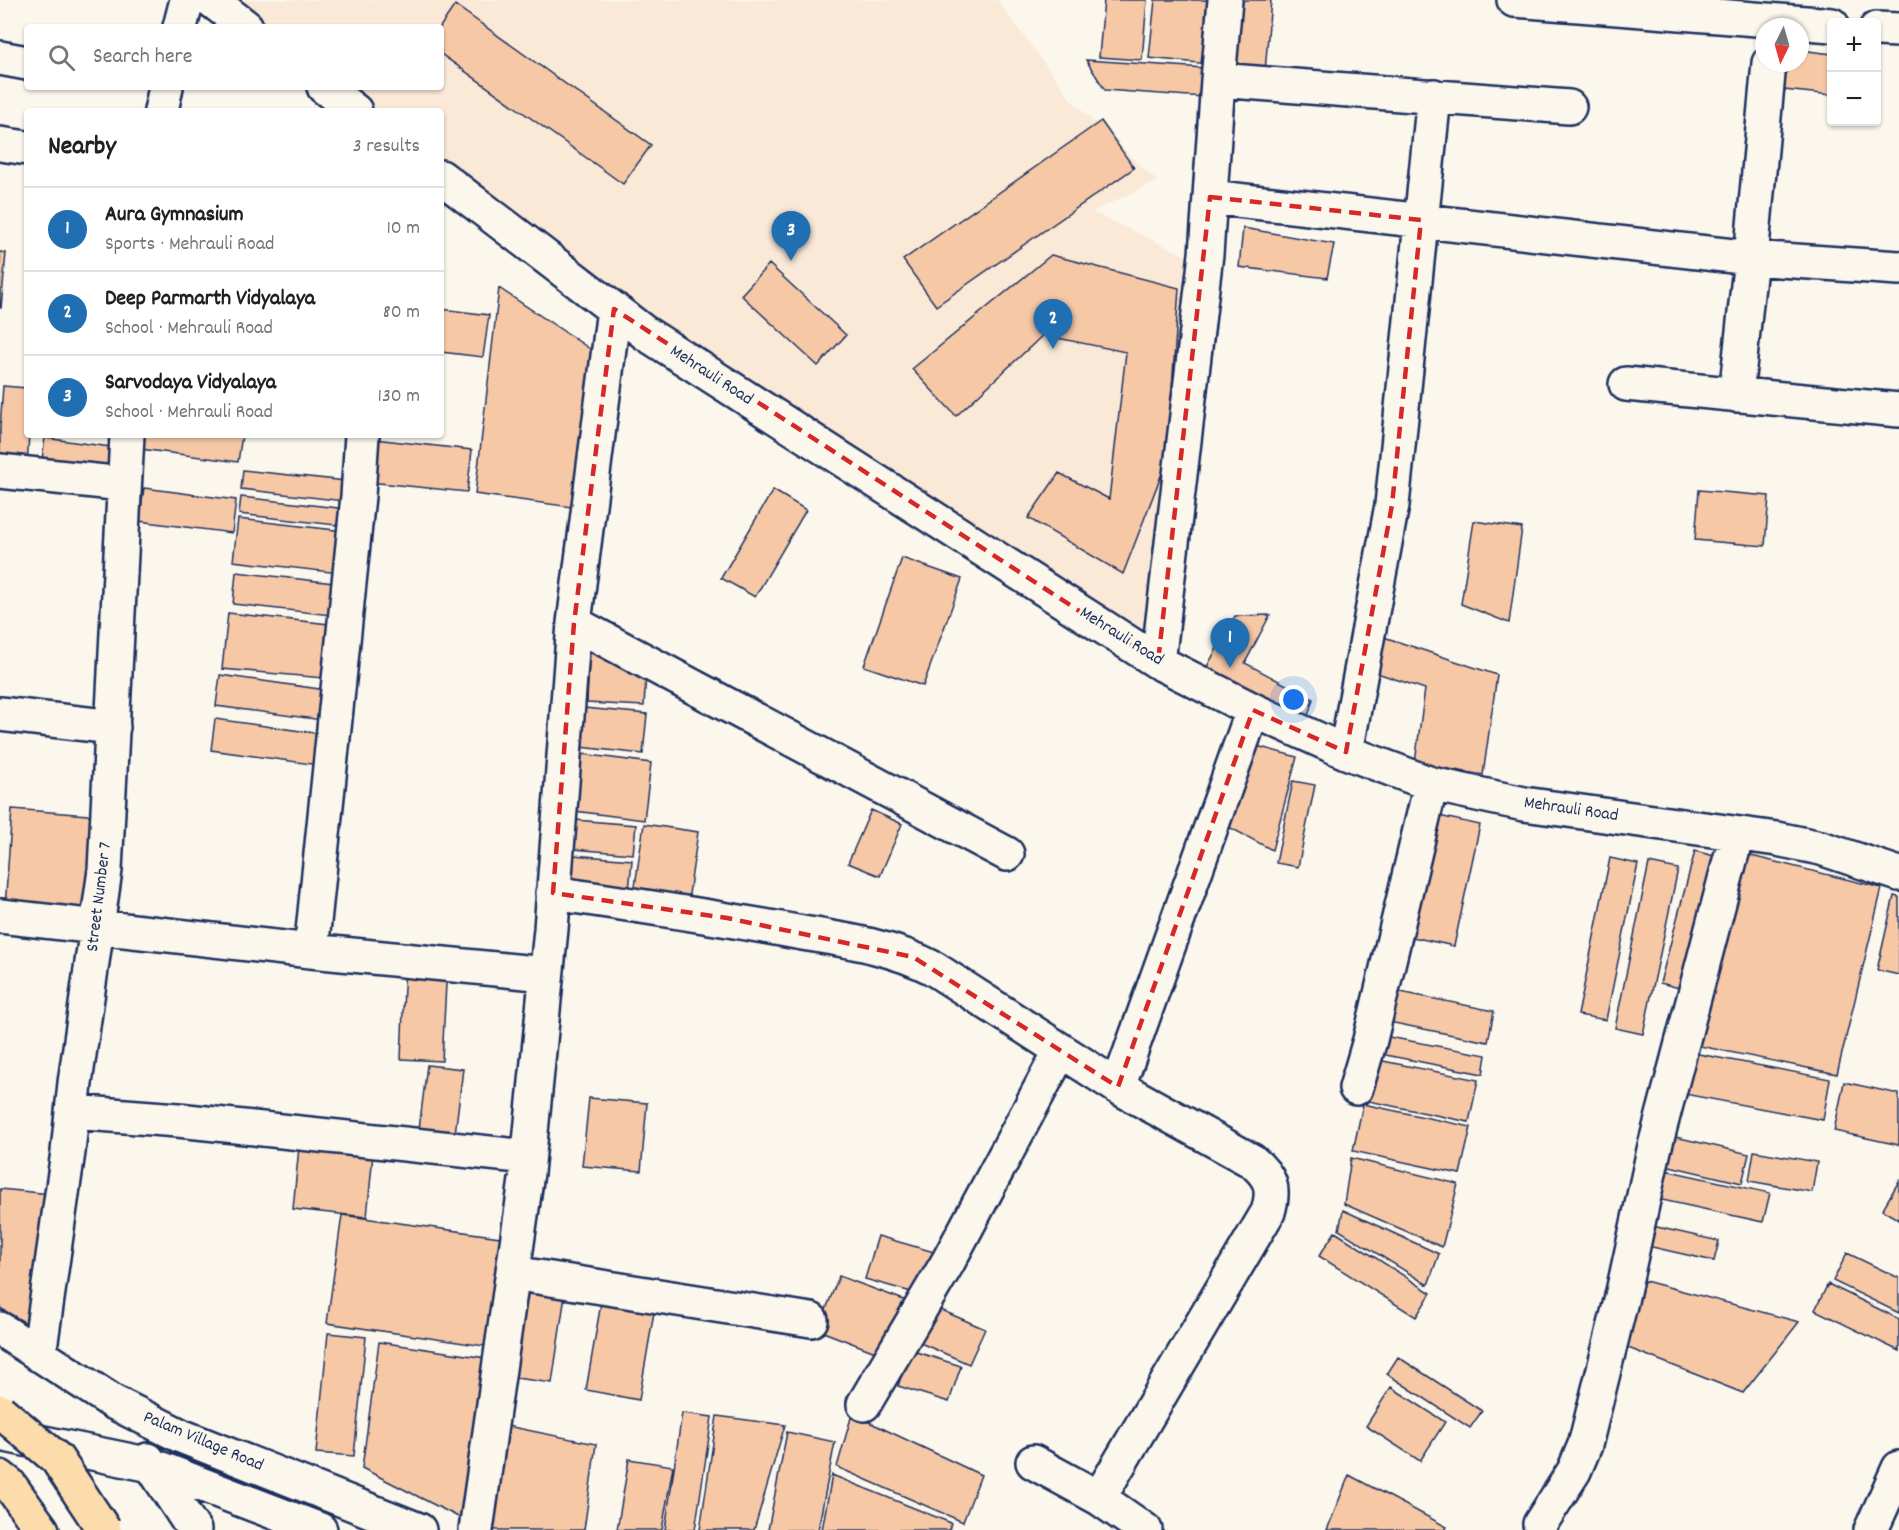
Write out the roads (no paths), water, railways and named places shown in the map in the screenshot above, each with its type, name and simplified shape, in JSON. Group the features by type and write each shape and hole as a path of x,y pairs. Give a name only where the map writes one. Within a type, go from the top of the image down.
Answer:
{"main road":[{"path":"0,1411 57,1459 104,1530"},
{"path":"0,1477 9,1484 42,1530"}],"street":[{"path":"181,24 187,0"},
{"path":"211,0 242,24"},
{"path":"1158,662 1186,441 1206,254 1226,0"},
{"path":"1514,0 1755,22"},
{"path":"1809,25 1827,25"},
{"path":"1881,28 1899,30"},
{"path":"0,58 24,62"},
{"path":"1736,395 1768,72"},
{"path":"1218,80 1569,107"},
{"path":"328,90 351,108"},
{"path":"1346,752 1392,505 1434,96"},
{"path":"0,144 24,148"},
{"name":"Mehrauli Road","path":"444,179 645,333 1158,662 1253,710 1346,752 1431,784 1524,804 1777,839 1821,848 1899,874"},
{"path":"1210,197 1751,258 1899,268"},
{"path":"476,1530 528,1157 553,893 574,623 614,309"},
{"path":"1626,384 1899,410"},
{"name":"Street Number 7","path":"39,1355 105,870 127,438"},
{"path":"311,951 358,496 362,438"},
{"path":"0,471 123,484"},
{"path":"574,623 1007,854"},
{"path":"1118,1087 1253,710"},
{"path":"0,714 113,727"},
{"path":"1356,1088 1370,1040 1431,784"},
{"path":"1540,1524 1574,1471 1585,1444 1621,1301 1654,1150 1737,834"},
{"path":"553,893 727,918 870,945 913,957 1118,1087 1252,1161 1264,1171 1270,1183 1272,1197 1268,1212 1099,1498"},
{"path":"0,916 311,951 546,974"},
{"path":"864,1404 948,1262 1061,1050"},
{"path":"72,1112 178,1120 528,1157"},
{"path":"513,1273 811,1320"},
{"name":"Palam Village Road","path":"0,1329 113,1401 182,1436 419,1530"},
{"path":"113,1401 151,1465 194,1530"},
{"name":"Palam Village Road","path":"0,1434 151,1465 320,1530"},
{"path":"1033,1462 1099,1498 1145,1530"},
{"path":"1871,1530 1899,1468"}],"place":[{"name":"Sarvodaya Vidyalaya","path":"791,261"},
{"name":"Deep Parmarth Vidyalaya","path":"1053,349"},
{"name":"Aura Gymnasium","path":"1230,668"}]}
